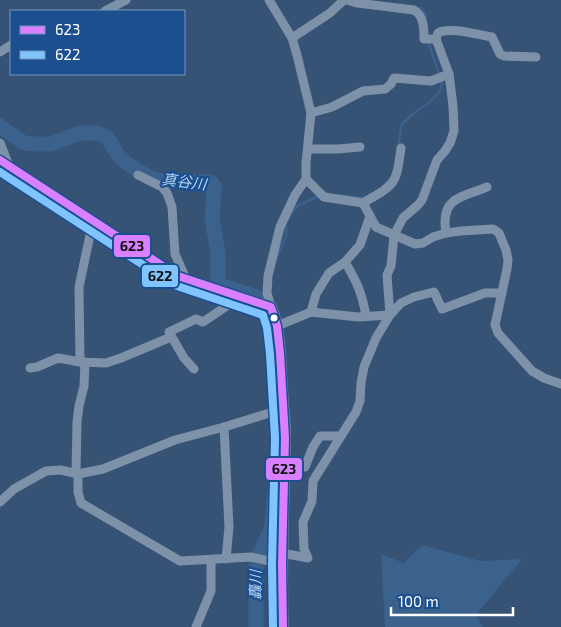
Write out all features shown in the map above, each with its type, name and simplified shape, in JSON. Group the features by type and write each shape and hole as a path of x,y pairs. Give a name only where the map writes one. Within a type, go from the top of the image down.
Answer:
{"street":[{"path":"107,10 126,0"},
{"path":"264,304 268,276 280,227 295,195 306,179 311,113 292,38 268,0"},
{"path":"292,38 346,0 414,10 421,19 424,28 424,40 436,40"},
{"path":"390,315 386,275 391,266 394,235 403,218 422,200 437,160 450,143 454,131 449,74 436,40 438,33 442,30 492,37 500,54 504,56 536,57"},
{"path":"311,113 332,108 363,91 385,89 392,84 394,78 431,81 449,74"},
{"path":"0,143 9,166"},
{"path":"308,148 338,149 360,147"},
{"path":"306,179 324,197 363,203 384,191 393,183 397,174 401,148"},
{"path":"0,160 178,276 264,304 277,326 280,353 285,438 282,558 283,627"},
{"path":"138,175 162,187 167,193 172,207 175,254 186,279"},
{"path":"446,233 444,222 452,202 466,194 487,187"},
{"path":"363,203 376,227 415,244 423,243 433,237 446,233 461,231 493,229 499,233 508,260 495,325 498,333 532,371 561,384"},
{"path":"311,312 316,294 329,273 345,262 360,245 370,216"},
{"path":"93,221 79,287 84,386 77,422 78,492 82,502 92,509 180,561 251,557 308,558 304,549 303,522 312,501 313,481 356,412 360,400 364,367 376,338 390,315 401,303 414,297 434,292 442,308 485,293 502,293"},
{"path":"345,262 357,282 364,300 366,316"},
{"path":"194,369 184,358 168,332 196,319 203,322 240,296"},
{"path":"277,326 311,312 358,317 390,315"},
{"path":"30,368 58,358 106,363 171,337"},
{"path":"0,502 14,489 46,470 61,470 77,474 103,469 175,440 273,412 283,412"},
{"path":"224,427 229,527 226,559"},
{"path":"284,469 305,467 313,447 320,436 340,436"},
{"path":"196,627 211,591 211,560"}],"water":[{"path":"422,545 481,561 522,559 476,615 483,627 385,627 381,554 404,563"}],"waterway":[{"path":"415,7 421,8 426,15 426,20"},
{"path":"398,147 402,124 429,103 440,91 442,83 428,41"},
{"name":"真谷川","path":"0,126 24,143 35,144 51,144 80,133 97,133 107,137 118,155 126,163 150,178 160,181 211,182 214,186 212,219 218,252 218,284 256,297 263,307 273,344 278,416 277,466 272,527 256,562 256,627"},
{"path":"383,186 391,177"},
{"path":"337,195 363,198 370,194"},
{"path":"275,263 286,236 286,222 297,206 319,196"}],"transit line":[{"name":"623","path":"0,160 178,276 271,307 277,326 280,353 285,438 282,564 283,627"},
{"name":"622","path":"0,172 174,285 263,315 267,328 270,354 275,438 272,564 273,627"}],"water label":[{"name":"轟川","path":"256,585"}]}
